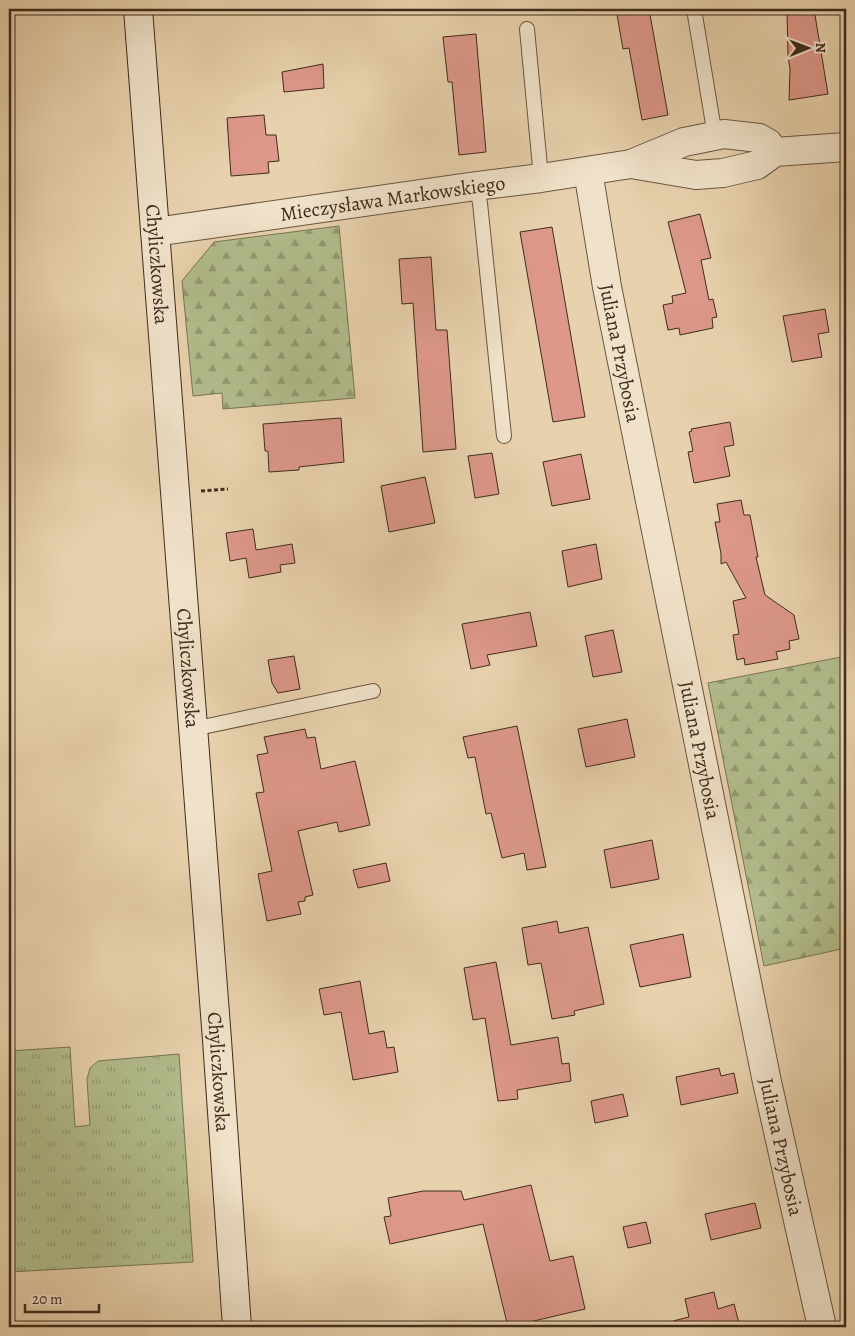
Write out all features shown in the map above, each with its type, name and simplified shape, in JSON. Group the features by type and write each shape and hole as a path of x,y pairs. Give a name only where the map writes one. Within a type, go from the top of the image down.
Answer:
{"street":[{"name":"Chyliczkowska","path":"138,9 237,1327"},
{"name":"Mieczysława Markowskiego","path":"155,232 476,186 588,172 631,164 684,142 724,134 759,138 768,143 776,152"},
{"name":"Mieczysława Markowskiego","path":"631,164 696,175 723,173 757,165 776,152 846,147"},
{"name":"Juliana Przybosia","path":"588,172 607,287 759,1046 822,1327"}],"lane":[{"path":"694,9 715,136"},
{"path":"527,29 541,178"},
{"path":"476,186 504,436"},
{"path":"193,729 372,691"}],"path":[{"path":"201,491 228,489"}],"green space":[{"path":"339,226 355,398 223,409 222,393 193,396 182,281 214,242"},
{"path":"846,656 846,948 764,966 708,683"},
{"path":"70,1047 75,1127 90,1125 87,1079 90,1068 98,1061 179,1054 193,1262 9,1272 9,1051"}],"building":[{"path":"616,9 649,9 668,115 642,120 629,48 623,49"},
{"path":"787,9 814,9 828,94 789,100 790,69"},
{"path":"476,34 486,152 459,155 452,82 448,82 443,37"},
{"path":"323,64 324,88 284,92 282,72"},
{"path":"264,115 266,135 276,135 279,161 268,162 269,173 231,176 227,118"},
{"path":"700,214 711,258 701,260 709,300 713,299 717,317 712,318 713,328 680,335 679,328 668,330 663,305 673,303 672,296 686,293 668,222"},
{"path":"552,227 585,417 553,422 520,232"},
{"path":"431,257 436,330 447,330 456,449 423,452 413,303 402,304 399,259"},
{"path":"825,309 829,332 818,334 822,357 792,362 783,316"},
{"path":"341,418 344,462 299,467 299,470 269,472 268,451 265,451 263,424"},
{"path":"730,422 734,445 724,447 730,476 694,483 688,452 693,451 689,432 692,431 691,429"},
{"path":"492,453 499,494 475,498 468,456"},
{"path":"581,454 590,499 552,506 543,462"},
{"path":"425,477 435,523 389,532 381,486"},
{"path":"741,500 744,515 750,515 758,557 756,557 765,595 794,615 799,639 789,641 790,649 776,652 778,659 745,665 744,658 737,660 733,635 739,634 733,601 746,598 726,562 721,564 715,522 720,522 717,504"},
{"path":"253,529 256,550 292,544 295,563 280,565 281,572 249,578 246,558 230,561 226,533"},
{"path":"596,544 602,579 568,587 562,551"},
{"path":"530,612 537,646 487,655 490,665 471,669 462,624"},
{"path":"613,630 622,672 593,677 585,636"},
{"path":"294,656 300,689 278,693 272,683 268,660"},
{"path":"627,719 635,757 586,767 578,729"},
{"path":"517,726 546,867 527,870 524,853 502,858 491,813 486,814 475,757 468,758 463,737"},
{"path":"305,729 307,738 315,737 321,769 355,761 370,825 339,832 337,822 298,831 313,895 305,897 305,901 298,902 301,914 267,921 258,874 272,871 256,793 264,792 257,755 268,753 264,737"},
{"path":"652,840 659,879 611,888 604,850"},
{"path":"386,863 390,881 358,888 353,870"},
{"path":"557,921 559,933 588,927 604,1004 574,1011 575,1015 552,1019 541,963 528,965 522,928"},
{"path":"683,934 691,977 640,987 630,945"},
{"path":"496,962 511,1045 558,1037 562,1064 569,1063 571,1081 517,1090 518,1099 498,1101 485,1018 473,1020 464,968"},
{"path":"360,981 369,1034 384,1031 387,1048 394,1047 398,1072 353,1080 341,1012 324,1015 319,989"},
{"path":"719,1068 721,1076 734,1073 738,1093 681,1105 676,1077"},
{"path":"623,1094 628,1116 595,1123 591,1101"},
{"path":"531,1185 550,1261 573,1256 585,1309 508,1327 483,1224 390,1244 384,1217 391,1216 388,1198 423,1191 461,1191 464,1200"},
{"path":"755,1203 761,1228 711,1240 705,1214"},
{"path":"646,1222 651,1243 628,1248 623,1227"},
{"path":"714,1292 718,1309 734,1304 740,1327 674,1327 673,1321 689,1317 685,1299"}]}
